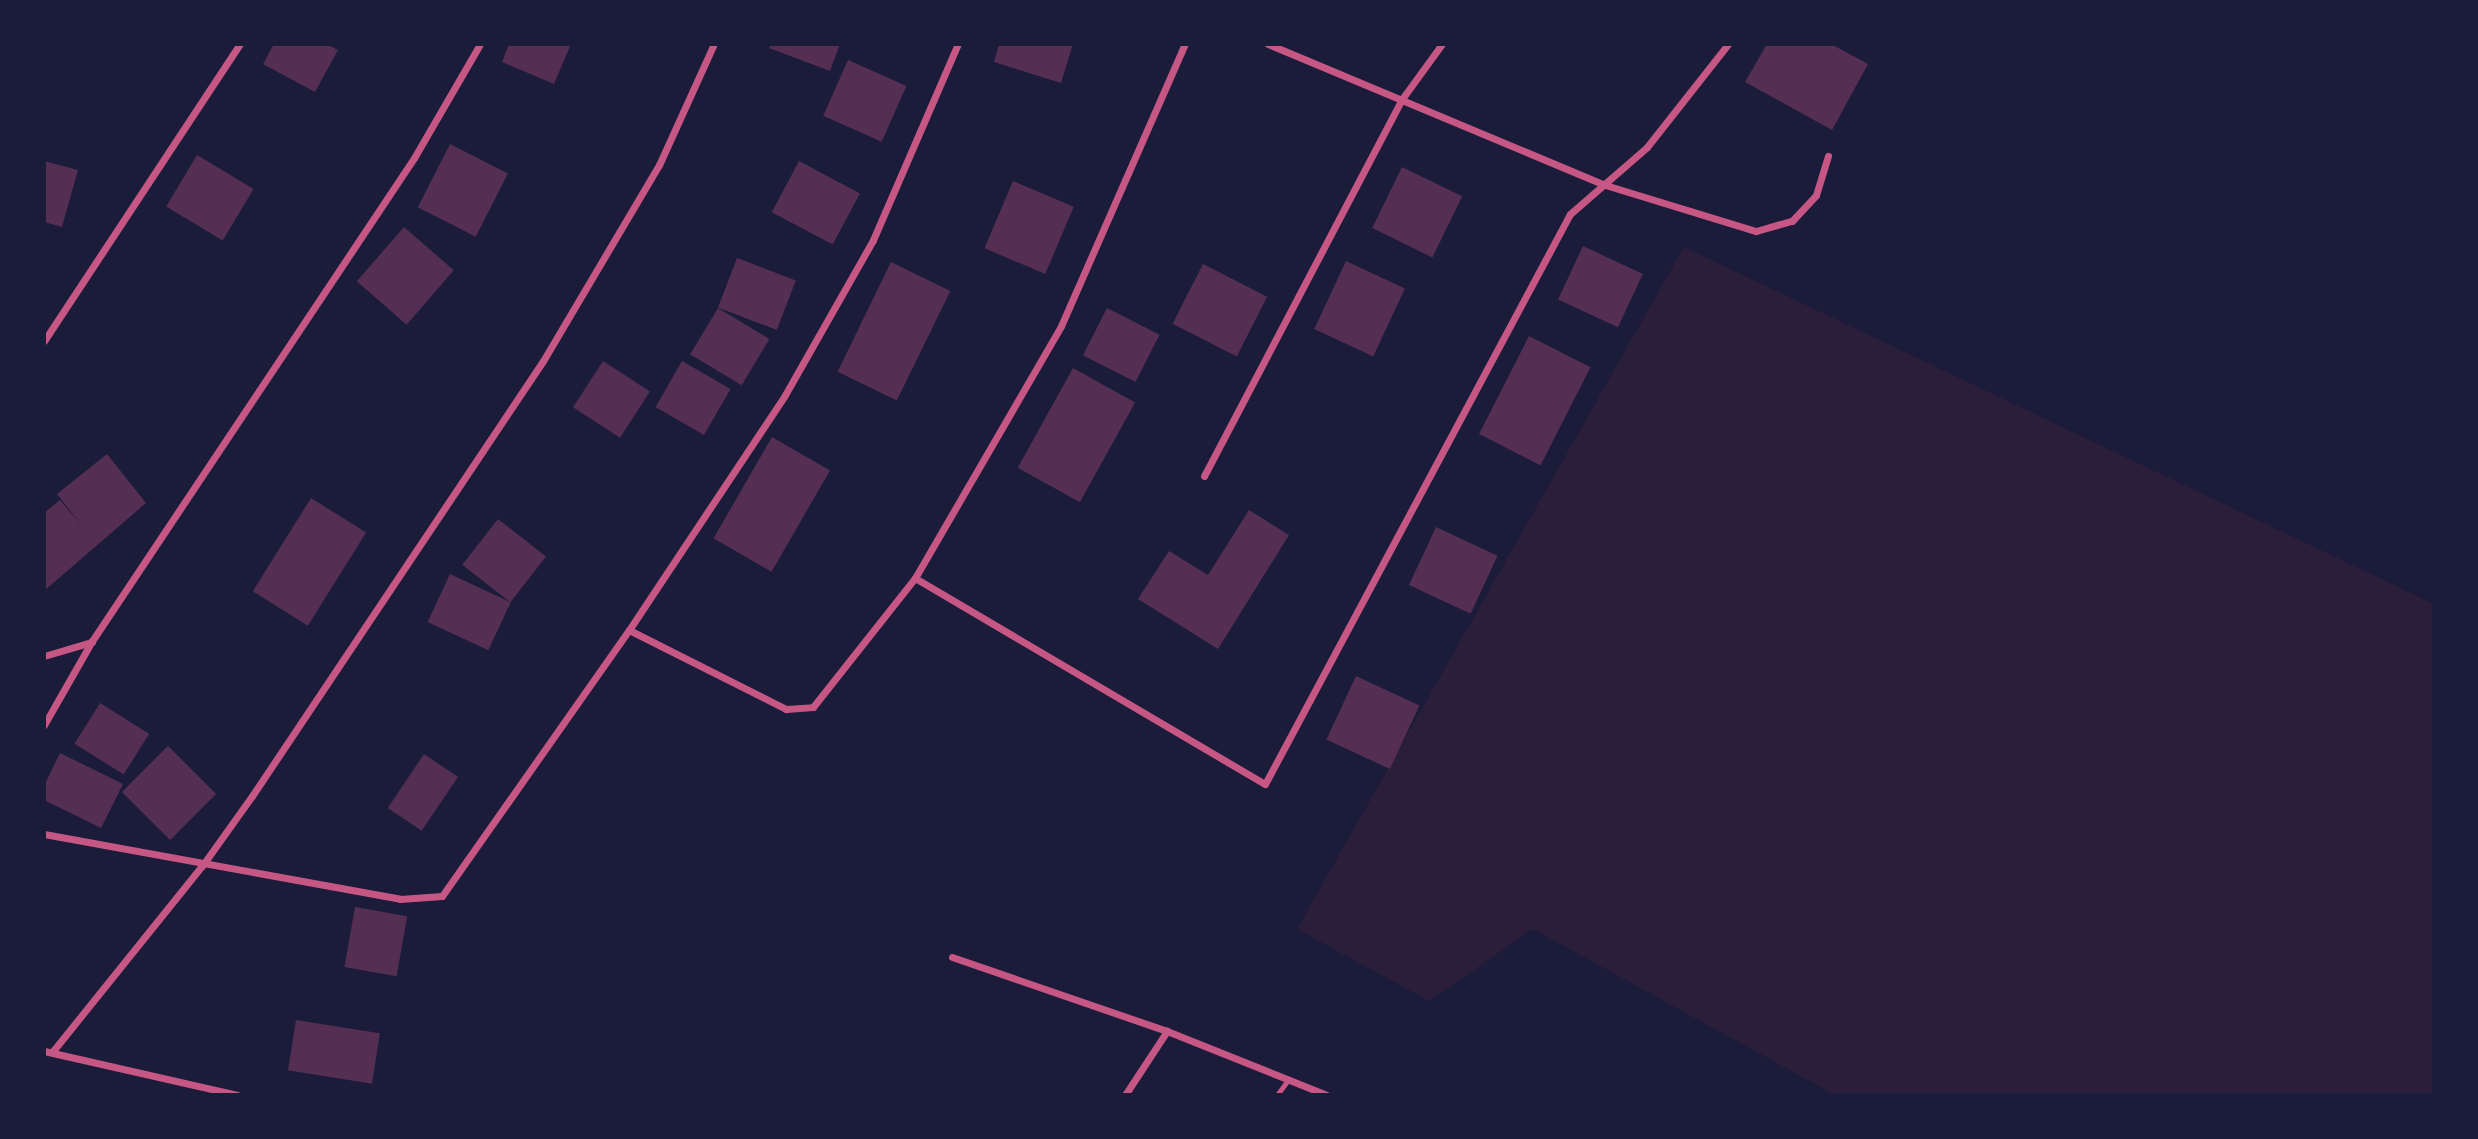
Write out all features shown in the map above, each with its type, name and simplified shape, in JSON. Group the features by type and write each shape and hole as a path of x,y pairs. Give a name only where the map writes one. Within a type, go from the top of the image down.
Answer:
{"street":[{"path":"45,337 240,44"},
{"path":"44,725 92,641 414,158 480,44"},
{"path":"53,1051 202,866 543,360 659,165 714,44"},
{"path":"44,834 202,866 400,899 442,896 629,630 785,395 873,240 958,44"},
{"path":"629,630 786,709 813,707 915,578 1061,326 1185,44"},
{"path":"1268,44 1602,184 1756,231 1792,221 1816,195 1828,156"},
{"path":"1204,476 1402,99 1442,44"},
{"path":"915,578 1265,784 1570,214 1647,147 1728,44"},
{"path":"44,656 92,641"},
{"path":"952,957 1167,1031 1327,1095"},
{"path":"1125,1095 1167,1031"},
{"path":"44,1051 237,1095"}],"lane":[{"path":"1277,1095 1288,1080"}],"shaded area":[{"path":"1684,247 2434,604 2434,1095 1835,1095 1533,929 1429,1001 1297,929"}],"building":[{"path":"274,44 326,44 338,50 315,92 263,64"},
{"path":"509,44 571,44 554,84 502,62"},
{"path":"771,44 840,44 830,71 769,48"},
{"path":"999,44 1073,44 1061,83 994,62"},
{"path":"1767,44 1831,44 1868,64 1832,130 1745,82"},
{"path":"848,60 906,86 882,142 823,116"},
{"path":"450,144 508,174 476,237 418,207"},
{"path":"197,155 254,189 223,240 166,206"},
{"path":"44,161 78,170 62,227 44,222"},
{"path":"799,161 860,193 833,245 772,212"},
{"path":"1402,167 1462,196 1432,257 1372,228"},
{"path":"1013,181 1074,207 1045,274 984,248"},
{"path":"404,227 454,270 407,325 357,281"},
{"path":"1583,246 1643,274 1618,327 1558,299"},
{"path":"737,258 796,281 777,330 718,307"},
{"path":"1346,261 1405,288 1373,356 1314,329"},
{"path":"891,262 950,291 897,401 838,372"},
{"path":"1203,264 1267,297 1237,356 1173,324"},
{"path":"718,308 769,339 742,385 690,354"},
{"path":"1107,308 1160,335 1136,382 1083,355"},
{"path":"1529,336 1590,367 1541,465 1479,434"},
{"path":"603,361 650,391 620,438 573,407"},
{"path":"682,361 730,389 704,435 656,407"},
{"path":"1073,368 1135,402 1080,502 1018,468"},
{"path":"772,437 830,471 772,572 714,538"},
{"path":"107,454 146,503 44,591 44,513 60,500 82,526 57,494"},
{"path":"311,498 366,532 308,626 253,591"},
{"path":"1249,510 1289,535 1218,649 1138,599 1169,551 1208,575"},
{"path":"498,519 546,557 510,602 462,565"},
{"path":"1436,527 1498,556 1471,614 1409,585"},
{"path":"450,574 511,602 488,650 428,622"},
{"path":"1356,676 1419,706 1390,769 1326,739"},
{"path":"100,703 149,734 124,774 75,744"},
{"path":"168,746 216,794 170,840 122,792"},
{"path":"60,753 123,784 101,828 44,800 44,786"},
{"path":"424,754 458,777 422,831 388,808"},
{"path":"355,907 407,916 397,976 344,967"},
{"path":"296,1020 380,1033 372,1084 288,1070"}]}
